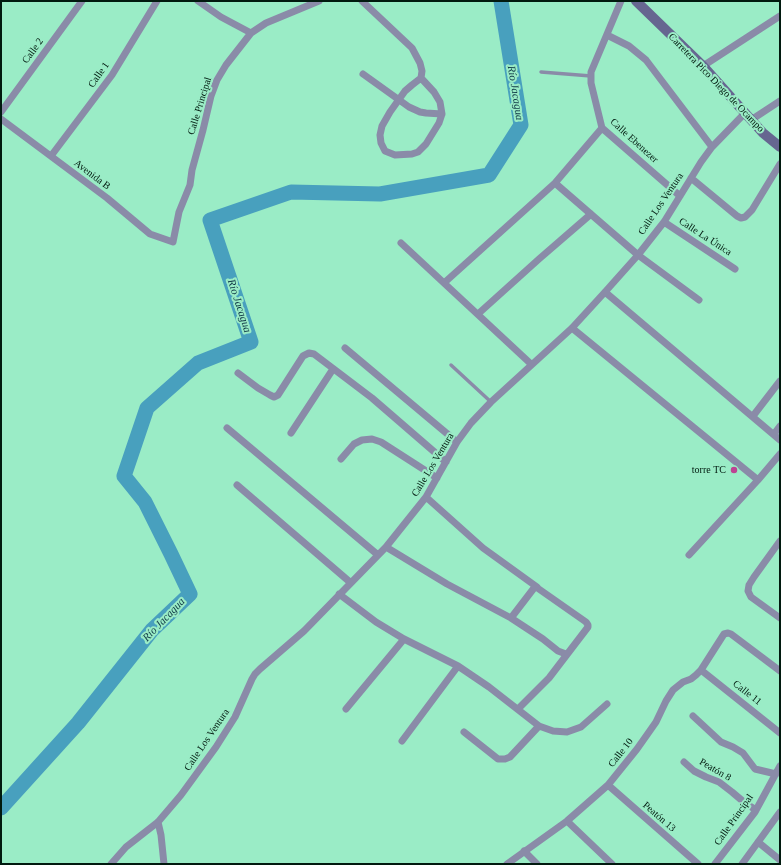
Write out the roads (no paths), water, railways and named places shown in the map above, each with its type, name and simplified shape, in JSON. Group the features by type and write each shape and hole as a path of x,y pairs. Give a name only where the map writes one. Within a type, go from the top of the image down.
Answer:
{"street":[{"name":"Calle 2","path":"1,112 82,1"},
{"name":"Calle 1","path":"51,156 112,75 157,1"},
{"path":"198,1 220,17 251,33"},
{"name":"Calle Principal","path":"173,242 179,212 190,185 192,170 211,96 217,80 226,65 251,33 266,23 319,1"},
{"path":"362,1 412,48 420,63 422,71 421,78 412,84 399,99 382,126 380,135 381,143 385,151 395,154 412,154 418,152 426,144 439,124 442,114 440,102 434,92 421,78"},
{"name":"Calle Ebenezer","path":"621,1 593,67 591,76 591,83 602,128 680,196"},
{"name":"Carretera Pico Diego de Ocampo","path":"636,1 703,66 763,133 780,147"},
{"path":"703,66 780,16"},
{"path":"607,35 629,46 646,60 712,147"},
{"path":"363,74 420,112 442,114"},
{"path":"748,116 780,101"},
{"name":"Calle Los Ventura","path":"111,864 126,847 158,822 181,795 216,747 235,717 252,679 260,669 304,631 386,547 426,497 457,442 471,423 531,364 572,328 605,292 638,255 664,222 712,147 748,116"},
{"name":"Avenida B","path":"1,119 107,198 150,234 173,242"},
{"path":"444,283 555,182 602,128"},
{"path":"691,178 741,218 745,217 752,210 780,164"},
{"path":"555,182 638,255 699,300"},
{"path":"478,314 591,214"},
{"name":"Calle La Única","path":"664,222 735,269"},
{"path":"401,243 531,364"},
{"path":"605,292 780,440"},
{"path":"572,328 758,480"},
{"path":"344,348 457,442"},
{"path":"238,373 258,388 274,397 278,395 303,356 309,353 314,354 333,370 372,398 446,462"},
{"path":"291,433 333,370"},
{"path":"753,416 780,381"},
{"path":"774,434 780,426"},
{"path":"227,428 378,555"},
{"path":"341,459 354,444 362,440 372,439 381,442 437,478"},
{"path":"689,555 780,454"},
{"path":"236,485 352,583"},
{"path":"426,497 483,548 588,624 588,627 543,685 518,709"},
{"path":"780,541 749,585 748,591 751,597 780,618"},
{"path":"386,547 448,584 511,618 543,639 558,651 566,654"},
{"path":"511,618 534,588 537,587"},
{"path":"339,594 376,622 404,639 458,666 489,687 540,726 553,731 567,732 581,727 608,704"},
{"name":"Calle 10","path":"507,864 566,821 608,786 656,722 673,690 683,682 691,679 701,670 722,636 731,634 780,671"},
{"path":"346,709 404,639"},
{"path":"402,741 458,666"},
{"name":"Calle 11","path":"701,670 780,732"},
{"path":"693,716 721,742 743,753 755,769 776,774"},
{"path":"464,732 498,759 505,759 510,757 540,726"},
{"name":"Peatón 8","path":"684,762 706,777 719,782 756,810"},
{"name":"Calle Principal","path":"715,864 756,810 780,766"},
{"name":"Peatón 13","path":"608,786 698,864"},
{"path":"742,864 780,812"},
{"path":"566,821 612,864"},
{"path":"158,822 164,864"},
{"path":"758,842 780,860"},
{"path":"524,851 537,864"}],"lane":[{"path":"541,72 591,76"},
{"path":"451,365 491,402"}],"waterway":[{"name":"Río Jacagua","path":"1,808 78,723 152,630 190,594 145,502 124,476 147,408 198,363 251,342 210,220 291,192 380,194 489,175 521,125 501,1"}],"place":[{"name":"torre TC","path":"734,470"}]}
